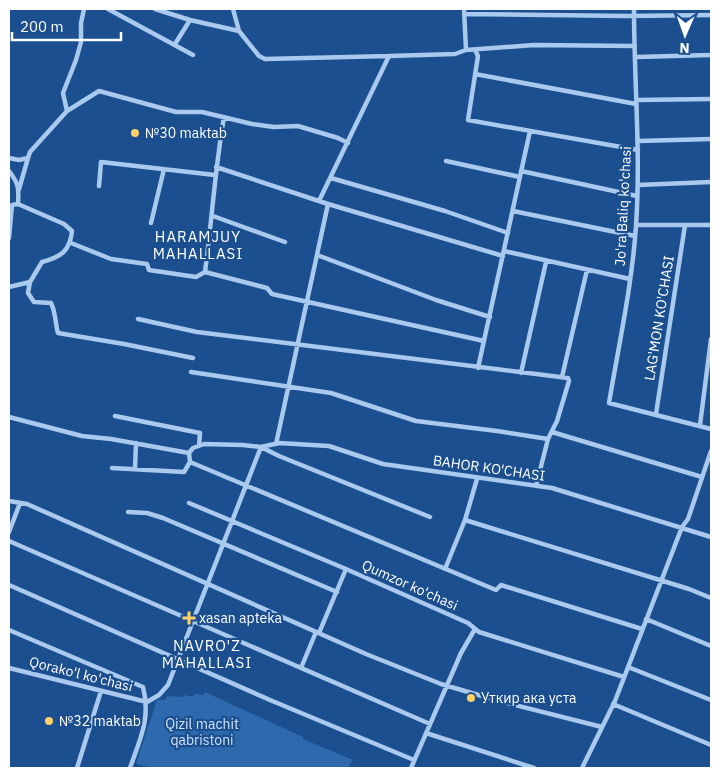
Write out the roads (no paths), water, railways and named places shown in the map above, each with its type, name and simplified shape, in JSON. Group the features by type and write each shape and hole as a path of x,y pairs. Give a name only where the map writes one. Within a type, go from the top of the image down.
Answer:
{"street":[{"path":"67,111 63,93 81,42 81,23 84,9"},
{"path":"108,9 193,55"},
{"path":"156,9 190,20 238,31"},
{"path":"233,9 238,31 259,56 265,59 455,54 466,50 534,45 635,46"},
{"name":"Jo'ra Baliq ko'chasi","path":"634,9 638,141 636,225 630,279 609,403 656,414"},
{"path":"466,50 464,11 634,16 711,15"},
{"path":"175,44 190,20"},
{"path":"475,50 478,56 468,120 638,150"},
{"path":"636,57 711,55"},
{"path":"319,201 388,56"},
{"path":"475,74 636,102 711,99"},
{"path":"18,204 19,189 30,152 67,111 99,91 176,112 202,112 252,124 274,127 298,126 338,138 348,143"},
{"path":"205,272 215,175 224,117"},
{"path":"478,368 530,131"},
{"path":"638,141 711,139"},
{"path":"9,158 19,160 28,158"},
{"path":"446,161 520,177"},
{"path":"99,186 101,162 215,175"},
{"path":"216,167 328,204 503,253 630,279"},
{"path":"151,223 164,169"},
{"path":"9,171 17,182 19,189"},
{"path":"521,171 637,196"},
{"path":"331,178 445,211 508,233"},
{"path":"638,185 711,182"},
{"path":"9,238 12,205 18,204 64,224 72,231 71,243 58,258 42,262 30,282 28,293 34,302 51,303 55,310 55,325 58,334 80,336 193,358"},
{"path":"276,444 328,204"},
{"path":"513,211 635,236"},
{"path":"212,216 286,242"},
{"path":"636,225 711,225"},
{"name":"LAG'MON KO'CHASI","path":"656,414 685,225"},
{"path":"71,243 112,259 147,264 149,270 196,277 205,272 267,288 272,294 484,341"},
{"path":"317,255 436,300 490,317"},
{"path":"521,373 546,262"},
{"path":"562,377 587,270"},
{"path":"9,287 30,282"},
{"path":"138,319 197,332 568,378 569,381 548,439 536,486"},
{"path":"700,425 711,339"},
{"path":"192,372 331,393 416,421 548,439"},
{"path":"656,414 711,429"},
{"path":"114,416 200,433 199,446"},
{"path":"9,418 82,436 136,443 189,453 204,444 261,447 430,517"},
{"path":"552,432 702,477"},
{"path":"134,468 136,443"},
{"name":"BAHOR KO'CHASI","path":"261,447 276,444 330,446 383,464 536,486 602,503 711,537"},
{"path":"147,702 159,695 168,685 261,447"},
{"path":"582,768 628,668 682,527 688,519 711,451"},
{"path":"112,468 184,472 190,462 189,453"},
{"path":"190,462 496,590 501,585 642,629"},
{"path":"444,569 464,520 477,479"},
{"path":"9,501 27,504 366,654 447,686 602,727"},
{"path":"9,532 20,503"},
{"name":"Qumzor ko'chasi","path":"188,504 346,569 468,623 479,632 624,677"},
{"path":"128,512 147,513 163,518 337,592"},
{"path":"464,520 711,598"},
{"path":"9,541 430,724"},
{"path":"301,668 346,569"},
{"path":"9,585 178,661 414,760"},
{"path":"646,619 711,646"},
{"path":"411,768 461,653 475,628"},
{"path":"9,630 143,688 147,702 146,720 130,768"},
{"name":"Qorako'l ko'chasi","path":"9,668 147,702"},
{"path":"628,668 711,700"},
{"path":"77,768 101,691"},
{"path":"613,704 711,745"},
{"path":"426,733 534,768"}],"place":[{"name":"№30 maktab","path":"135,133"},
{"name":"xasan apteka","path":"189,618"},
{"name":"Уткир ака уста","path":"471,698"},
{"name":"№32 maktab","path":"49,721"}],"district":[{"name":"HARAMJUY MAHALLASI","path":"198,244"},
{"name":"NAVRO'Z MAHALLASI","path":"207,654"}],"park label":[{"name":"Qizil machit qabristoni","path":"202,732"}]}
